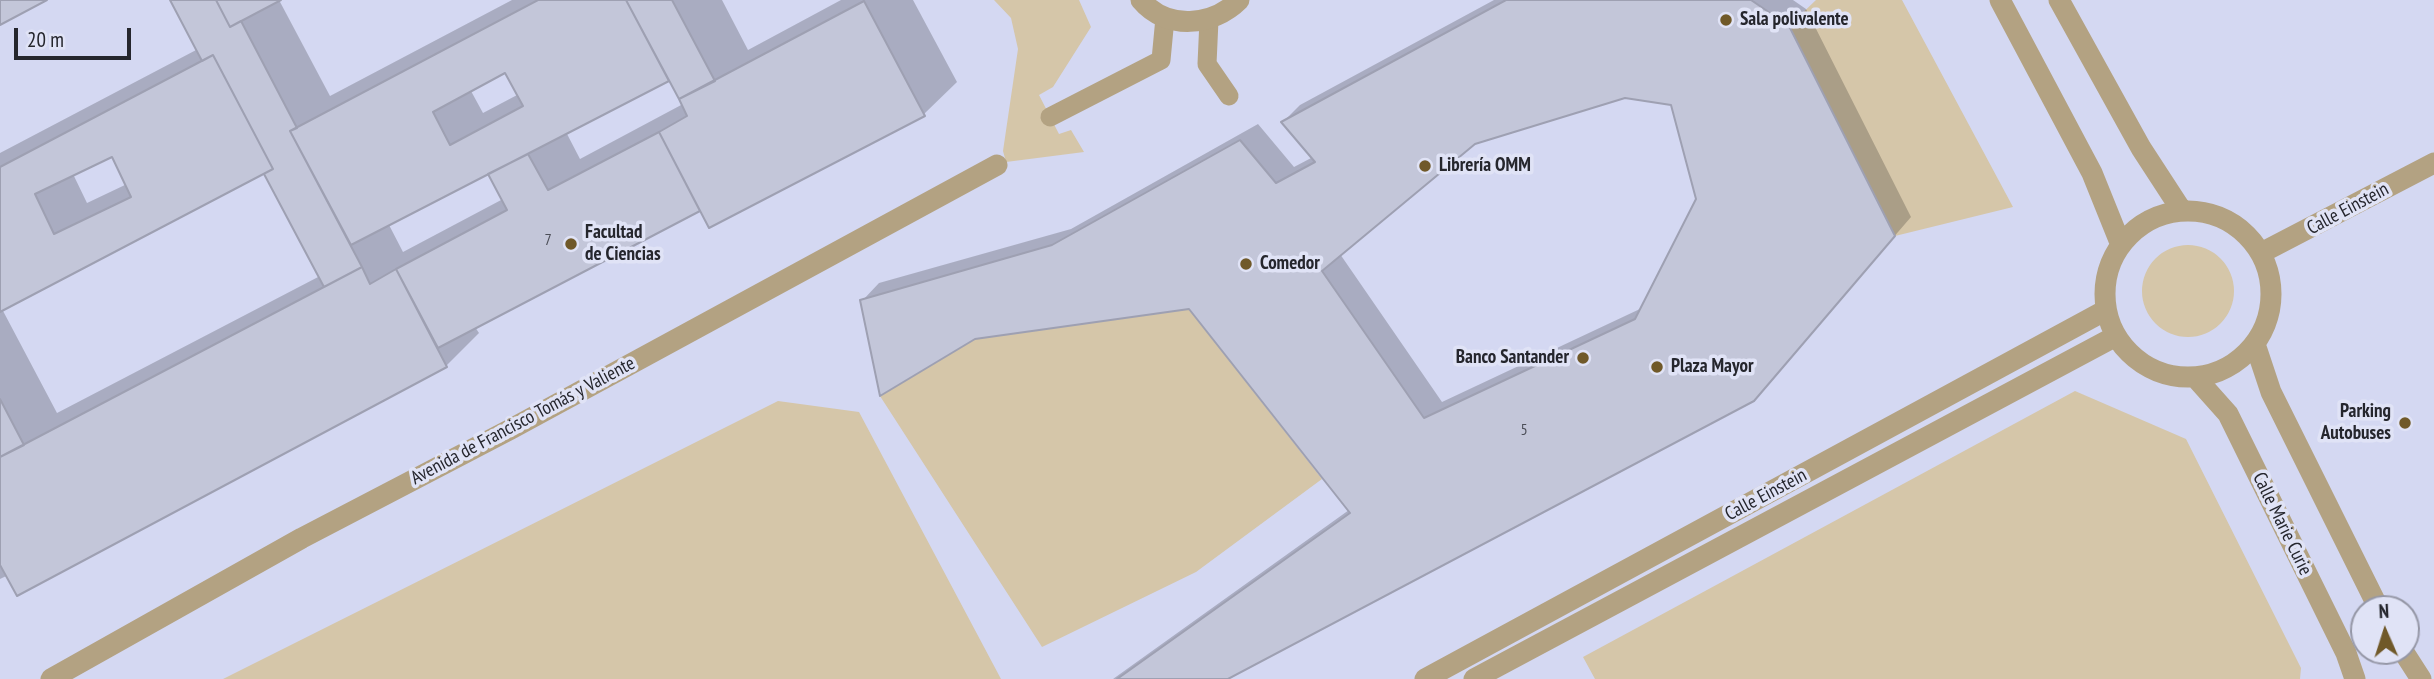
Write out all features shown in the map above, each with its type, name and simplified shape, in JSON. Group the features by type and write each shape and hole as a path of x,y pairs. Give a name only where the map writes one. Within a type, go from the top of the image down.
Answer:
{"street":[{"path":"1141,0 1165,18 1186,22 1209,20 1229,10 1239,0"},
{"path":"2000,0 2092,173 2121,245"},
{"path":"2059,0 2141,148 2182,211"},
{"name":"Calle Einstein","path":"2261,253 2434,163"},
{"name":"Avenida de Francisco Tomás y Valiente","path":"51,679 302,538 504,433 997,164"},
{"path":"2182,211 2205,213 2227,220 2246,234 2261,253 2269,275 2272,299 2267,323 2255,344 2238,361 2218,372 2195,377 2172,376 2150,369 2130,355 2116,336 2106,310 2105,287 2110,265 2121,245 2138,228 2158,216 2182,211"},
{"name":"Calle Einstein","path":"1425,679 2106,310"},
{"name":"Calle Einstein","path":"1474,679 2116,336"},
{"path":"2255,344 2271,392 2372,595"},
{"name":"Calle Marie Curie","path":"2195,377 2228,414 2346,653 2355,679"}],"lane":[{"path":"1050,117 1161,60 1165,18"},
{"path":"1209,20 1207,64 1229,96"},
{"path":"1526,625 1538,644"}],"shaded area":[{"path":"0,0 2434,0 2434,679 0,679"},
{"path":"994,0 1079,0 1091,27 1053,87 1039,95 1059,134 1071,130 1084,152 1006,162 1003,151 1018,49 1011,18"},
{"path":"1816,0 1902,0 2013,207 1895,236 1789,26"},
{"path":"2188,245 2206,248 2221,258 2231,273 2234,291 2231,309 2221,324 2206,334 2188,337 2170,334 2155,324 2145,309 2142,291 2145,273 2155,258 2170,248"},
{"path":"1189,309 1322,479 1196,572 1042,647 880,396 975,339"},
{"path":"2075,391 2186,439 2301,668 2300,679 1595,679 1583,657"},
{"path":"778,401 859,412 1001,679 223,679"}],"building":[{"path":"0,0 47,0 0,25"},
{"path":"170,0 216,0 230,27 241,21 297,128 290,131 362,267 324,287 264,174 273,169 213,55 202,61"},
{"path":"216,0 281,0 230,27"},
{"path":"538,0 626,0 669,81 351,245 290,131","holes":["505,73 523,106 450,145 433,112"]},
{"path":"626,0 672,0 715,81 679,99"},
{"name":"Plaza Mayor","path":"1506,0 1751,0 1789,26 1895,236 1754,401 1228,679 1117,679 1350,513 1189,309 975,339 880,396 860,300 1052,245 1240,140 1276,183 1315,162 1281,122","holes":["1625,98 1671,105 1696,199 1635,319 1424,418 1322,271 1475,144"]},
{"path":"864,1 925,116 709,228 659,132 687,116 679,99"},
{"path":"213,55 273,169 0,312 0,167","holes":["112,157 131,197 54,234 35,194"]},
{"name":"Facultad de Ciencias","path":"659,132 700,211 438,348 396,269 507,210 488,174 528,154 548,190"},
{"path":"362,267 370,284 396,269 447,367 17,596 0,565 0,457"},
{"path":"0,399 24,445 0,457"}],"place":[{"name":"Sala polivalente","path":"1726,20"},
{"name":"Librería OMM","path":"1425,166"},
{"name":"Facultad de Ciencias","path":"571,244"},
{"name":"Comedor","path":"1246,264"},
{"name":"Banco Santander","path":"1583,358"},
{"name":"Plaza Mayor","path":"1657,367"},
{"name":"Parking Autobuses","path":"2405,423"}]}
